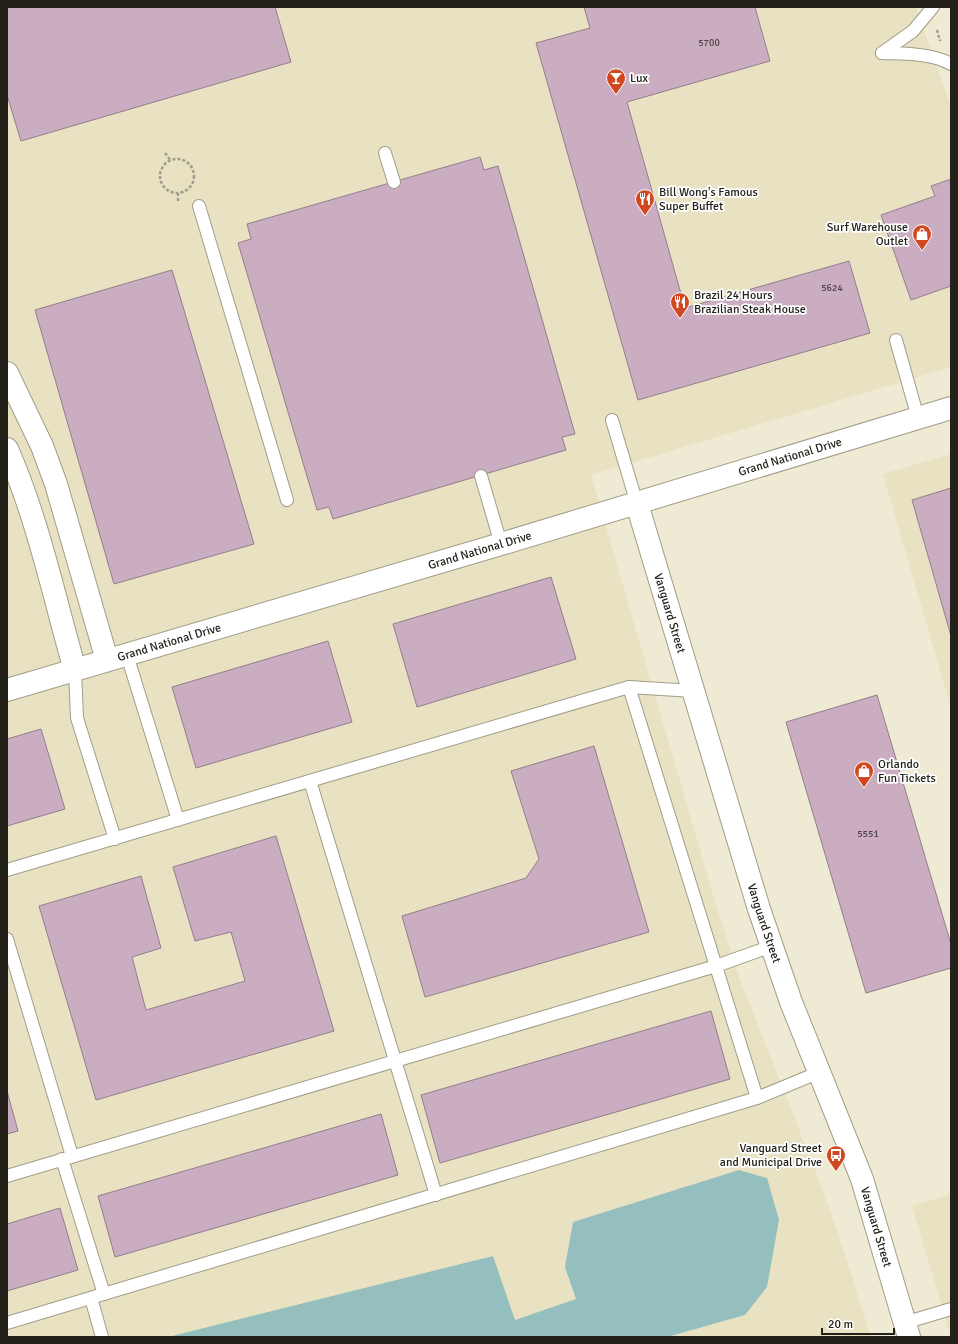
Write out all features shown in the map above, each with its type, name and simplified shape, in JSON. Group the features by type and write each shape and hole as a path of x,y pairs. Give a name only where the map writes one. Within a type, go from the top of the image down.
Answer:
{"street":[{"path":"7,373 42,446 117,658"},
{"name":"Grand National Drive","path":"7,690 637,504 951,408"},
{"path":"7,449 17,471 31,512 75,670"},
{"name":"Vanguard Street","path":"637,504 772,946 791,1002 862,1179 875,1217 906,1330"}],"lane":[{"path":"933,7 912,32 882,53 922,56 945,61 951,64"},
{"path":"386,153 394,182"},
{"path":"199,206 287,500"},
{"path":"896,340 918,418"},
{"path":"612,420 637,504"},
{"path":"481,476 501,544"},
{"path":"117,658 178,820"},
{"path":"75,670 77,718 115,839"},
{"path":"629,688 757,1098"},
{"path":"7,870 629,688 693,691"},
{"path":"310,781 436,1195"},
{"path":"7,939 104,1294"},
{"path":"7,1176 716,966 772,946"},
{"path":"7,1323 757,1098 820,1072"},
{"path":"91,1298 102,1337"},
{"path":"906,1330 951,1309"}],"path":[{"path":"165,154 171,161"},
{"path":"177,159 188,163 194,173 192,184 184,192 178,194 167,190 161,180 162,169 171,161 177,159"},
{"path":"178,194 178,202"}],"shaded area":[{"path":"7,7 916,7 951,107 951,367 591,475 716,905 741,982 814,1167 837,1230 871,1337 7,1337"},
{"path":"951,454 951,708 883,474"},
{"path":"951,1194 951,1337 912,1206"}],"water":[{"path":"739,1170 767,1178 779,1220 767,1287 745,1315 667,1337 168,1337 493,1256 515,1320 576,1299 565,1267 573,1222"}],"building":[{"path":"7,7 275,7 291,62 21,141 7,95"},
{"path":"584,7 755,7 770,61 627,102 685,308 849,261 870,333 638,400 536,43 590,28"},
{"path":"480,157 484,170 498,166 575,434 562,437 566,450 333,519 329,507 317,510 238,243 251,239 247,224"},
{"name":"Surf Warehouse Outlet","path":"951,179 951,286 911,300 881,215 935,196 931,186"},
{"path":"172,270 254,544 114,584 35,310"},
{"path":"951,488 951,636 912,500"},
{"path":"551,577 576,659 417,707 393,624"},
{"path":"328,641 352,722 196,768 172,687"},
{"path":"877,695 951,944 951,968 866,993 786,722"},
{"path":"41,729 65,809 7,826 7,739"},
{"path":"594,746 649,932 425,997 402,916 526,878 539,859 511,771"},
{"path":"276,836 334,1031 96,1100 39,906 141,876 161,948 132,957 146,1010 245,981 231,932 195,941 173,867"},
{"path":"711,1011 730,1079 440,1163 421,1095"},
{"path":"7,1091 18,1131 7,1134"},
{"path":"381,1114 398,1175 115,1257 98,1196"},
{"path":"60,1208 78,1270 7,1291 7,1224"}],"place":[{"name":"Lux","path":"616,95"},
{"name":"Bill Wong's Famous Super Buffet","path":"645,216"},
{"name":"Surf Warehouse Outlet","path":"922,251"},
{"name":"Brazil 24 Hours Brazilian Steak House","path":"680,319"},
{"name":"Orlando Fun Tickets","path":"864,788"},
{"name":"Vanguard Street and Municipal Drive","path":"836,1172"}]}
